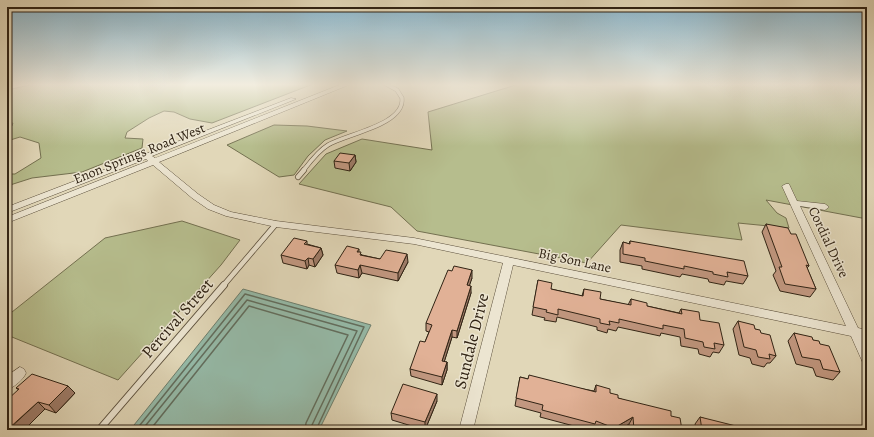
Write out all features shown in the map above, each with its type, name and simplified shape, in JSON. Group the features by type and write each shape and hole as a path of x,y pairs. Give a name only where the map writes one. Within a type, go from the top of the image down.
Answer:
{"street":[{"path":"7,210 150,159 283,104"},
{"name":"Enon Springs Road West","path":"7,220 150,159 294,104"},
{"name":"Big Son Lane","path":"150,159 195,196 211,207 229,214 276,224 414,241 867,335"},
{"name":"Cordial Drive","path":"786,186 867,359"},
{"path":"795,203 825,207"},
{"name":"Sundale Drive","path":"466,430 509,260"},
{"path":"7,384 20,373"}],"lane":[{"path":"298,176 327,146 341,138 373,127 395,115 402,104"},
{"name":"Percival Street","path":"99,430 276,224"}],"shaded area":[{"path":"7,104 260,104 212,123 190,119 174,112 164,111 149,118 127,132 125,138 143,139 142,148 82,172 32,178 7,186 7,174 15,174 41,158 39,143 20,137 7,141 7,129 12,126 13,123 7,124"},
{"path":"453,104 867,104 867,219 766,200 777,213 786,218 789,228 738,223 742,240 621,225 587,263 417,231 391,207 299,184 326,154 362,139 432,150 428,112"},
{"path":"274,125 307,126 347,131 325,140 308,156 294,175 279,177 227,145"},
{"path":"182,221 240,240 221,265 118,380 7,335 7,316 105,238"}],"water":[{"path":"243,289 371,325 319,430 130,430"}],"building":[{"path":"340,153 355,155 349,163 334,161"},
{"path":"766,224 788,228 791,234 796,234 809,266 806,265 816,289 785,284 779,267 782,267"},
{"path":"294,238 307,241 304,244 321,248 313,259 308,258 305,261 281,255"},
{"path":"630,241 744,261 748,276 727,272 728,277 713,274 713,272 684,266 684,269 645,261 645,258 623,254 623,242 630,244"},
{"path":"347,246 359,249 357,252 361,252 360,255 380,259 386,250 407,254 398,273 360,265 358,270 335,265"},
{"path":"454,266 472,270 467,285 471,286 457,331 452,330 442,361 447,362 442,377 410,369 420,341 425,342 432,325 426,323 448,270 452,271"},
{"path":"538,280 552,283 551,289 583,296 584,289 601,292 600,299 631,305 631,299 647,303 647,306 682,314 681,309 699,312 700,320 719,323 724,345 714,343 715,349 704,347 703,342 685,338 684,329 663,325 663,329 619,319 619,323 609,321 610,325 600,323 600,319 558,309 558,315 546,312 547,310 533,307"},
{"path":"738,321 754,325 755,329 760,330 761,333 770,335 776,356 769,354 770,359 758,357 756,350 744,347"},
{"path":"794,333 812,337 813,340 819,341 820,344 829,346 840,372 823,369 820,360 802,357"},
{"path":"32,374 68,386 49,405 38,402 7,430 7,400 19,389 16,388"},
{"path":"529,375 596,392 596,385 610,389 610,393 618,395 618,398 671,411 671,416 680,418 682,430 634,430 633,417 614,428 596,421 595,424 542,410 543,405 516,398 520,377 528,379"},
{"path":"403,384 437,394 425,422 391,413"},
{"path":"700,417 736,426 736,430 702,430"}]}
